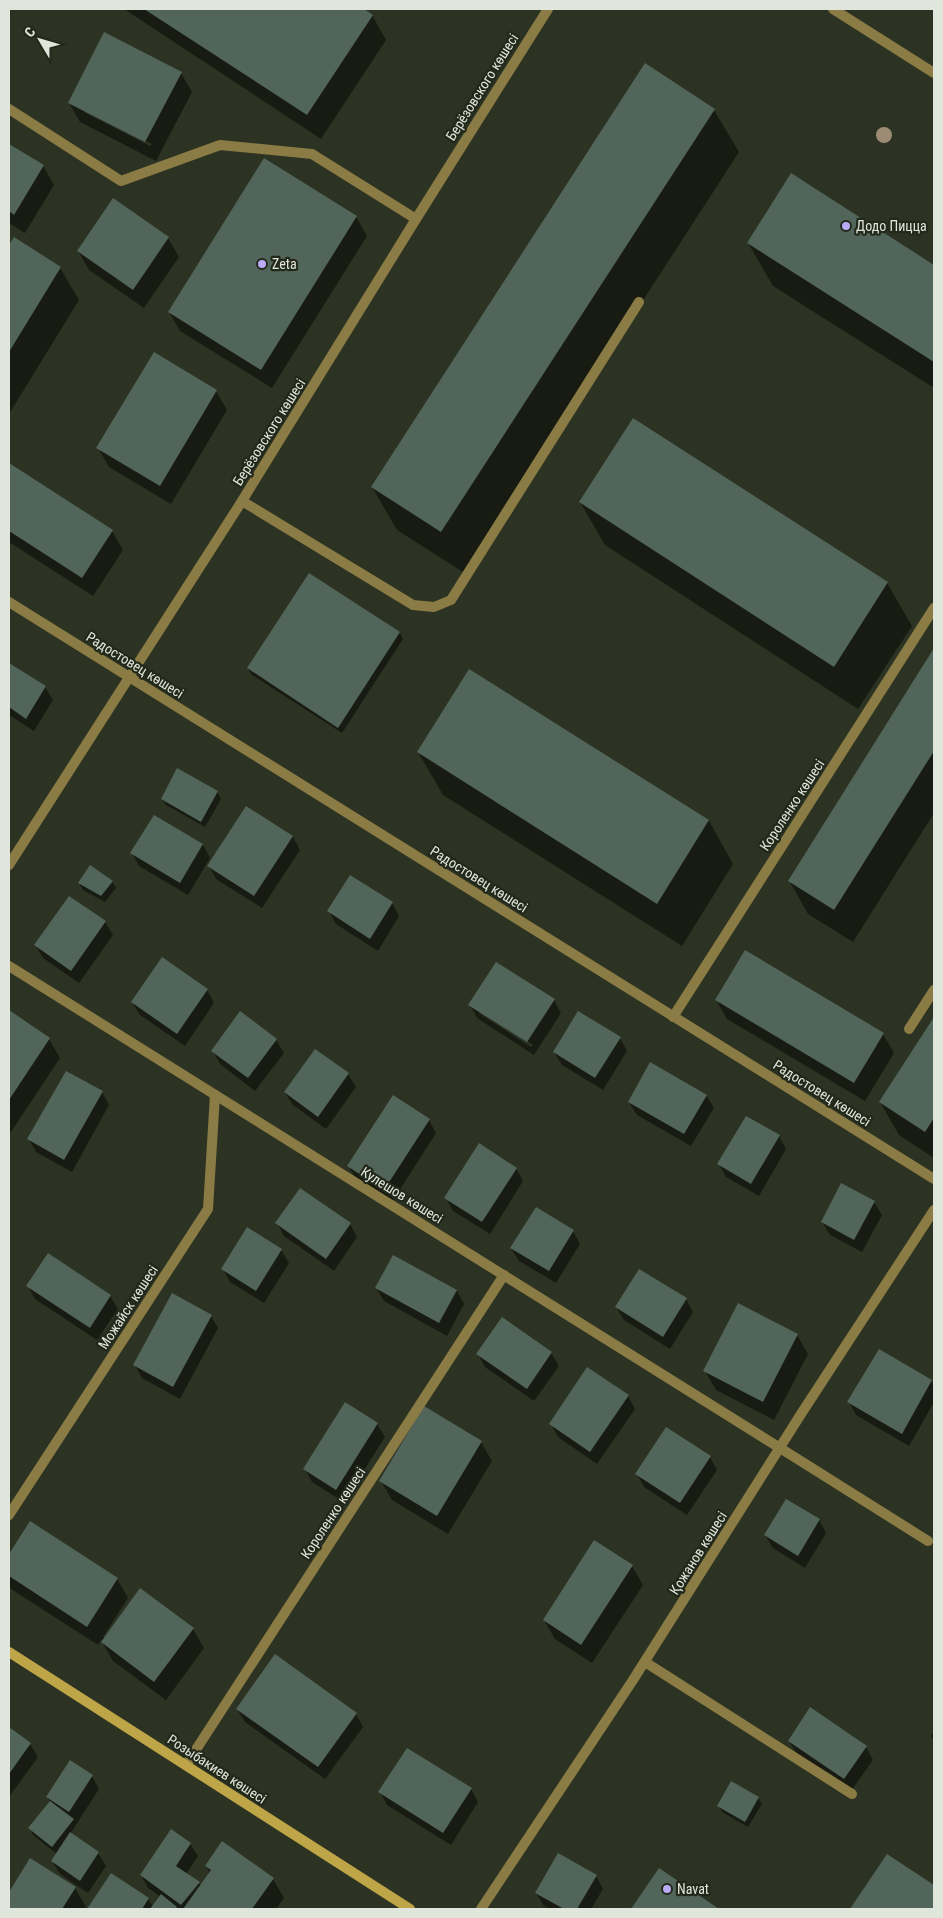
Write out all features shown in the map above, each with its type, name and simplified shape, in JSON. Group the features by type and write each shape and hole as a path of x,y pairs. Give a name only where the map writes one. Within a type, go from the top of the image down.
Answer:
{"main road":[{"name":"Розыбакиев көшесі","path":"9,1652 410,1909"}],"street":[{"name":"Берёзовского көшесі","path":"9,865 242,502 548,9"},
{"path":"833,9 934,73"},
{"path":"9,109 120,181 220,144 312,154 416,219"},
{"path":"242,502 414,606 434,607 451,600 639,302"},
{"name":"Радостовец көшесі","path":"9,602 934,1179"},
{"name":"Короленко көшесі","path":"674,1017 934,608"},
{"name":"Кулешов көшесі","path":"9,966 928,1541"},
{"path":"909,1029 934,990"},
{"name":"Можайск көшесі","path":"9,1515 208,1209 215,1095"},
{"name":"Қожанов көшесі","path":"481,1909 645,1662 780,1448 934,1210"},
{"name":"Короленко көшесі","path":"186,1765 504,1275"},
{"path":"645,1662 852,1794"}],"building":[{"path":"144,9 364,9 373,15 307,115"},
{"path":"104,32 182,72 145,142 68,103"},
{"path":"645,63 715,109 441,532 371,487"},
{"path":"9,144 44,165 14,215 9,211"},
{"name":"Zeta","path":"264,158 357,216 261,370 168,312"},
{"path":"791,173 934,265 934,362 747,243"},
{"path":"113,198 169,237 133,290 77,251"},
{"path":"14,237 61,267 9,352 9,245"},
{"path":"154,352 217,390 160,486 96,448"},
{"path":"633,418 888,582 834,667 579,502"},
{"path":"9,463 113,530 82,578 9,531"},
{"path":"309,573 400,632 338,728 247,668"},
{"path":"934,648 934,751 834,910 788,881"},
{"path":"9,663 46,686 26,719 9,707"},
{"path":"469,669 709,820 657,904 417,752"},
{"path":"177,768 218,791 201,822 161,799"},
{"path":"246,806 293,836 254,896 207,866"},
{"path":"154,815 203,844 180,883 130,853"},
{"path":"90,865 113,881 101,896 78,883"},
{"path":"350,875 393,902 370,939 327,911"},
{"path":"69,896 106,921 71,971 34,945"},
{"path":"745,950 884,1033 854,1083 715,1000"},
{"path":"162,957 208,989 177,1034 131,1002"},
{"path":"496,962 555,999 527,1042 468,1005"},
{"path":"9,1010 50,1038 9,1100"},
{"path":"240,1011 277,1039 248,1078 211,1051"},
{"path":"578,1011 621,1037 595,1078 553,1052"},
{"path":"934,1017 934,1118 925,1132 879,1102"},
{"path":"315,1049 349,1073 318,1117 284,1092"},
{"path":"650,1062 707,1095 684,1134 628,1102"},
{"path":"66,1071 103,1091 64,1160 27,1139"},
{"path":"393,1095 430,1119 384,1190 347,1166"},
{"path":"746,1116 780,1135 751,1184 717,1164"},
{"path":"479,1143 517,1168 482,1222 444,1198"},
{"path":"841,1183 875,1201 854,1240 821,1222"},
{"path":"300,1188 351,1223 326,1259 275,1223"},
{"path":"536,1207 574,1230 549,1271 510,1248"},
{"path":"247,1227 282,1249 256,1291 221,1269"},
{"path":"48,1253 111,1295 90,1328 26,1286"},
{"path":"393,1255 457,1290 439,1323 375,1288"},
{"path":"639,1269 687,1298 663,1337 615,1307"},
{"path":"172,1293 212,1315 173,1387 133,1365"},
{"path":"738,1303 798,1334 763,1402 703,1371"},
{"path":"502,1317 552,1352 527,1389 476,1354"},
{"path":"879,1349 932,1380 902,1434 847,1402"},
{"path":"587,1367 629,1395 590,1452 549,1424"},
{"path":"345,1402 378,1423 336,1490 303,1469"},
{"path":"424,1406 482,1441 437,1516 379,1481"},
{"path":"666,1427 711,1456 680,1503 635,1474"},
{"path":"786,1499 820,1519 798,1556 764,1535"},
{"path":"30,1521 118,1578 87,1627 9,1576 9,1554"},
{"path":"594,1540 633,1565 581,1645 543,1620"},
{"path":"140,1588 194,1628 154,1682 101,1642"},
{"path":"275,1654 357,1713 318,1767 236,1709"},
{"path":"810,1707 867,1746 844,1779 788,1741"},
{"path":"9,1727 31,1743 9,1774"},
{"path":"407,1748 472,1788 443,1833 378,1792"},
{"path":"70,1760 93,1775 69,1812 46,1797"},
{"path":"731,1781 759,1797 745,1822 717,1806"},
{"path":"50,1801 74,1819 52,1847 28,1828"},
{"path":"171,1829 191,1843 176,1866 200,1882 181,1905 140,1875"},
{"path":"70,1832 99,1852 80,1881 51,1861"},
{"path":"222,1841 274,1878 252,1909 183,1909 211,1870 205,1866"},
{"path":"558,1853 597,1875 577,1909 564,1909 535,1893"},
{"path":"887,1854 934,1885 934,1909 850,1909"},
{"path":"30,1858 76,1887 62,1909 9,1909 9,1892"},
{"name":"Navat","path":"659,1868 719,1909 631,1909"},
{"path":"111,1873 149,1898 142,1909 87,1909"},
{"path":"161,1894 177,1907 175,1909 150,1909"}],"place":[{"name":"Додо Пицца","path":"846,226"},
{"name":"Zeta","path":"262,264"},
{"name":"Navat","path":"667,1889"}]}
